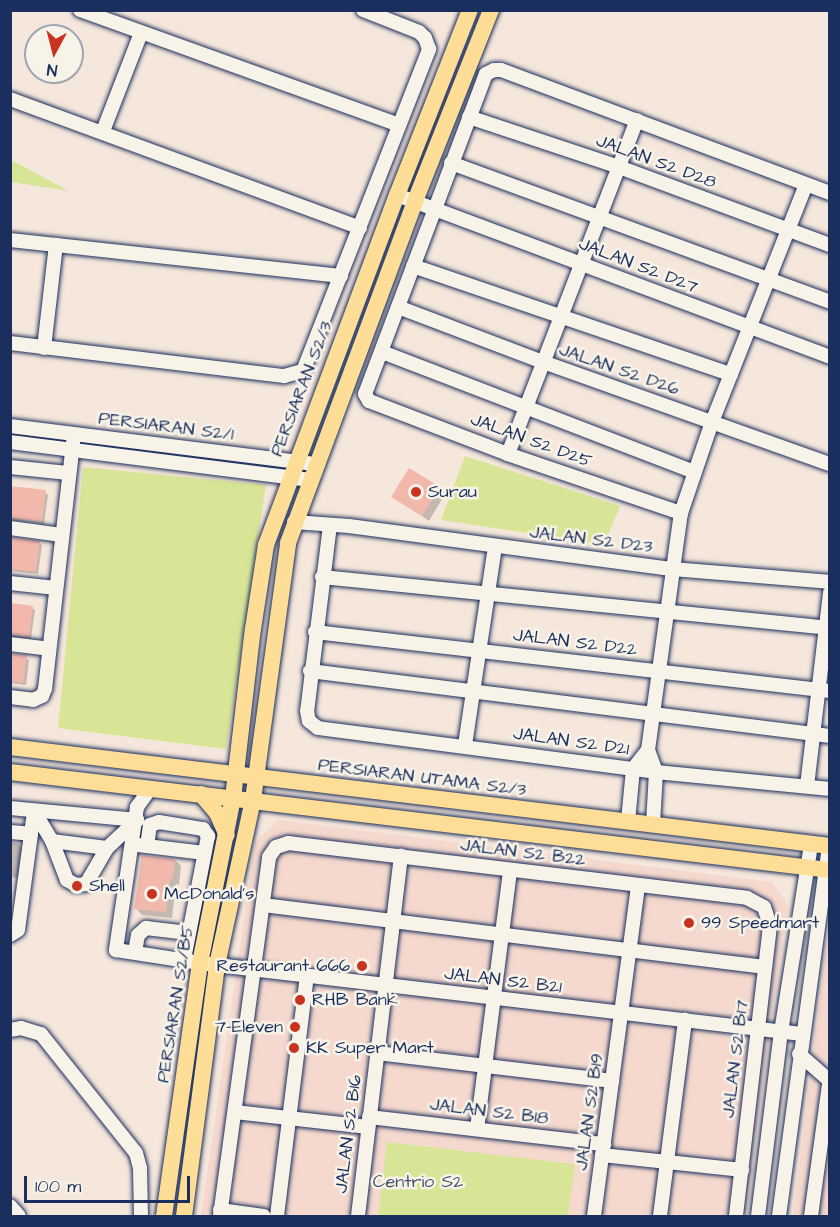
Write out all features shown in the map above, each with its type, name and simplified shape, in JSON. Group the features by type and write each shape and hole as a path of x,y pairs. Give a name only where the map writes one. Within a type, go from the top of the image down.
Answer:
{"main road":[{"name":"PERSIARAN S2/3","path":"233,798 261,567 266,545 397,195 470,10"},
{"name":"PERSIARAN S2/B5","path":"183,1216 217,965 253,800 280,587 294,522 415,201 491,10"},
{"name":"PERSIARAN UTAMA S2/3","path":"10,747 829,846"},
{"path":"10,772 828,870"},
{"path":"201,794 217,813 227,835"},
{"name":"PERSIARAN S2/B5","path":"164,1216 192,961 227,835 233,798"},
{"path":"248,827 262,810 278,803"}],"street":[{"path":"80,10 399,125"},
{"path":"10,342 284,376 303,371 429,49 425,38 418,32 363,10"},
{"path":"103,131 141,33"},
{"path":"694,472 525,409 382,352 433,209 486,74 494,69 830,193"},
{"path":"10,99 103,131 360,228"},
{"name":"JALAN S2 D28","path":"469,117 619,167 830,245"},
{"path":"508,454 637,120"},
{"path":"451,163 830,302"},
{"path":"653,824 656,772 648,750 681,513 712,422 806,185"},
{"name":"JALAN S2 D27","path":"397,195 830,357"},
{"path":"10,240 341,276"},
{"path":"44,348 56,245"},
{"path":"412,266 731,374"},
{"name":"JALAN S2 D26","path":"398,306 543,362 830,464"},
{"name":"JALAN S2 D25","path":"382,352 365,394 369,401 508,454 681,513"},
{"name":"PERSIARAN S2/1","path":"10,426 314,472"},
{"path":"10,697 33,700 42,696 45,689 74,434"},
{"name":"PERSIARAN S2/1","path":"10,442 71,450 293,469"},
{"path":"10,466 68,473"},
{"name":"JALAN S2 D23","path":"294,522 349,526 674,569 830,582"},
{"path":"330,525 310,671 830,736"},
{"path":"10,528 62,535"},
{"path":"465,745 495,546"},
{"path":"322,577 827,628"},
{"path":"10,583 56,588"},
{"path":"807,786 813,734 824,690 830,592"},
{"name":"JALAN S2 D22","path":"315,632 824,690"},
{"path":"10,644 49,649"},
{"name":"JALAN S2 D21","path":"310,671 307,711 309,721 318,728 465,745 633,770 830,789"},
{"path":"628,821 633,770 648,750"},
{"path":"140,845 137,807 150,789"},
{"path":"10,808 137,820"},
{"path":"34,811 52,841 66,880 76,885 87,884 107,848 137,820"},
{"path":"10,935 18,930 16,904 25,883 34,811"},
{"path":"188,933 146,928 138,935 135,952 116,950 140,845 150,825 159,822 202,829 208,836 188,933 192,961"},
{"path":"10,832 31,834"},
{"path":"52,841 107,848"},
{"name":"JALAN S2 B22","path":"263,905 269,857 276,847 288,843 747,898 764,907"},
{"path":"758,1216 780,1032 811,844"},
{"path":"140,845 205,853"},
{"path":"779,1216 799,1054 828,870 829,846"},
{"name":"JALAN S2 B16","path":"357,1216 401,856"},
{"path":"477,1129 510,871"},
{"path":"10,882 25,883"},
{"name":"JALAN S2 B19","path":"594,1216 638,885"},
{"path":"264,1216 220,1213 263,905 765,967"},
{"name":"JALAN S2 B17","path":"736,1216 770,926 764,907"},
{"name":"JALAN S2 B21","path":"135,952 217,965 802,1034"},
{"path":"277,1216 307,976"},
{"path":"660,1216 685,1020"},
{"path":"10,1030 21,1028 41,1034 136,1154 140,1168 141,1216"},
{"path":"377,1053 612,1081"},
{"path":"799,1054 829,1079 811,1216"},
{"name":"JALAN S2 B18","path":"235,1112 291,1118 477,1129 603,1149 667,1162 742,1170"},
{"path":"10,1206 18,1216"}],"shaded area":[{"path":"279,820 772,882 788,905 745,1216 201,1216 255,842"},
{"path":"829,922 829,1216 793,1216"}],"green space":[{"path":"11,160 69,191 11,182"},
{"path":"465,456 620,506 604,545 441,520"},
{"path":"83,467 266,485 226,749 58,728"},
{"name":"Centrio S2","path":"387,1142 575,1164 568,1216 378,1216"}],"building":[{"name":"Surau","path":"409,468 440,487 422,516 391,497"},
{"path":"10,486 46,490 42,522 10,518"},
{"path":"10,537 40,541 36,572 10,569"},
{"path":"10,603 33,606 29,637 10,635"},
{"path":"10,653 27,655 23,683 10,681"},
{"name":"McDonald's","path":"142,855 175,859 166,912 134,909"}],"place":[{"name":"Surau","path":"416,492"},
{"name":"Shell","path":"77,886"},
{"name":"McDonald's","path":"152,894"},
{"name":"99 Speedmart","path":"689,923"},
{"name":"Restaurant 666","path":"362,966"},
{"name":"RHB Bank","path":"300,1000"},
{"name":"7-Eleven","path":"295,1027"},
{"name":"KK Super Mart","path":"294,1048"}]}
